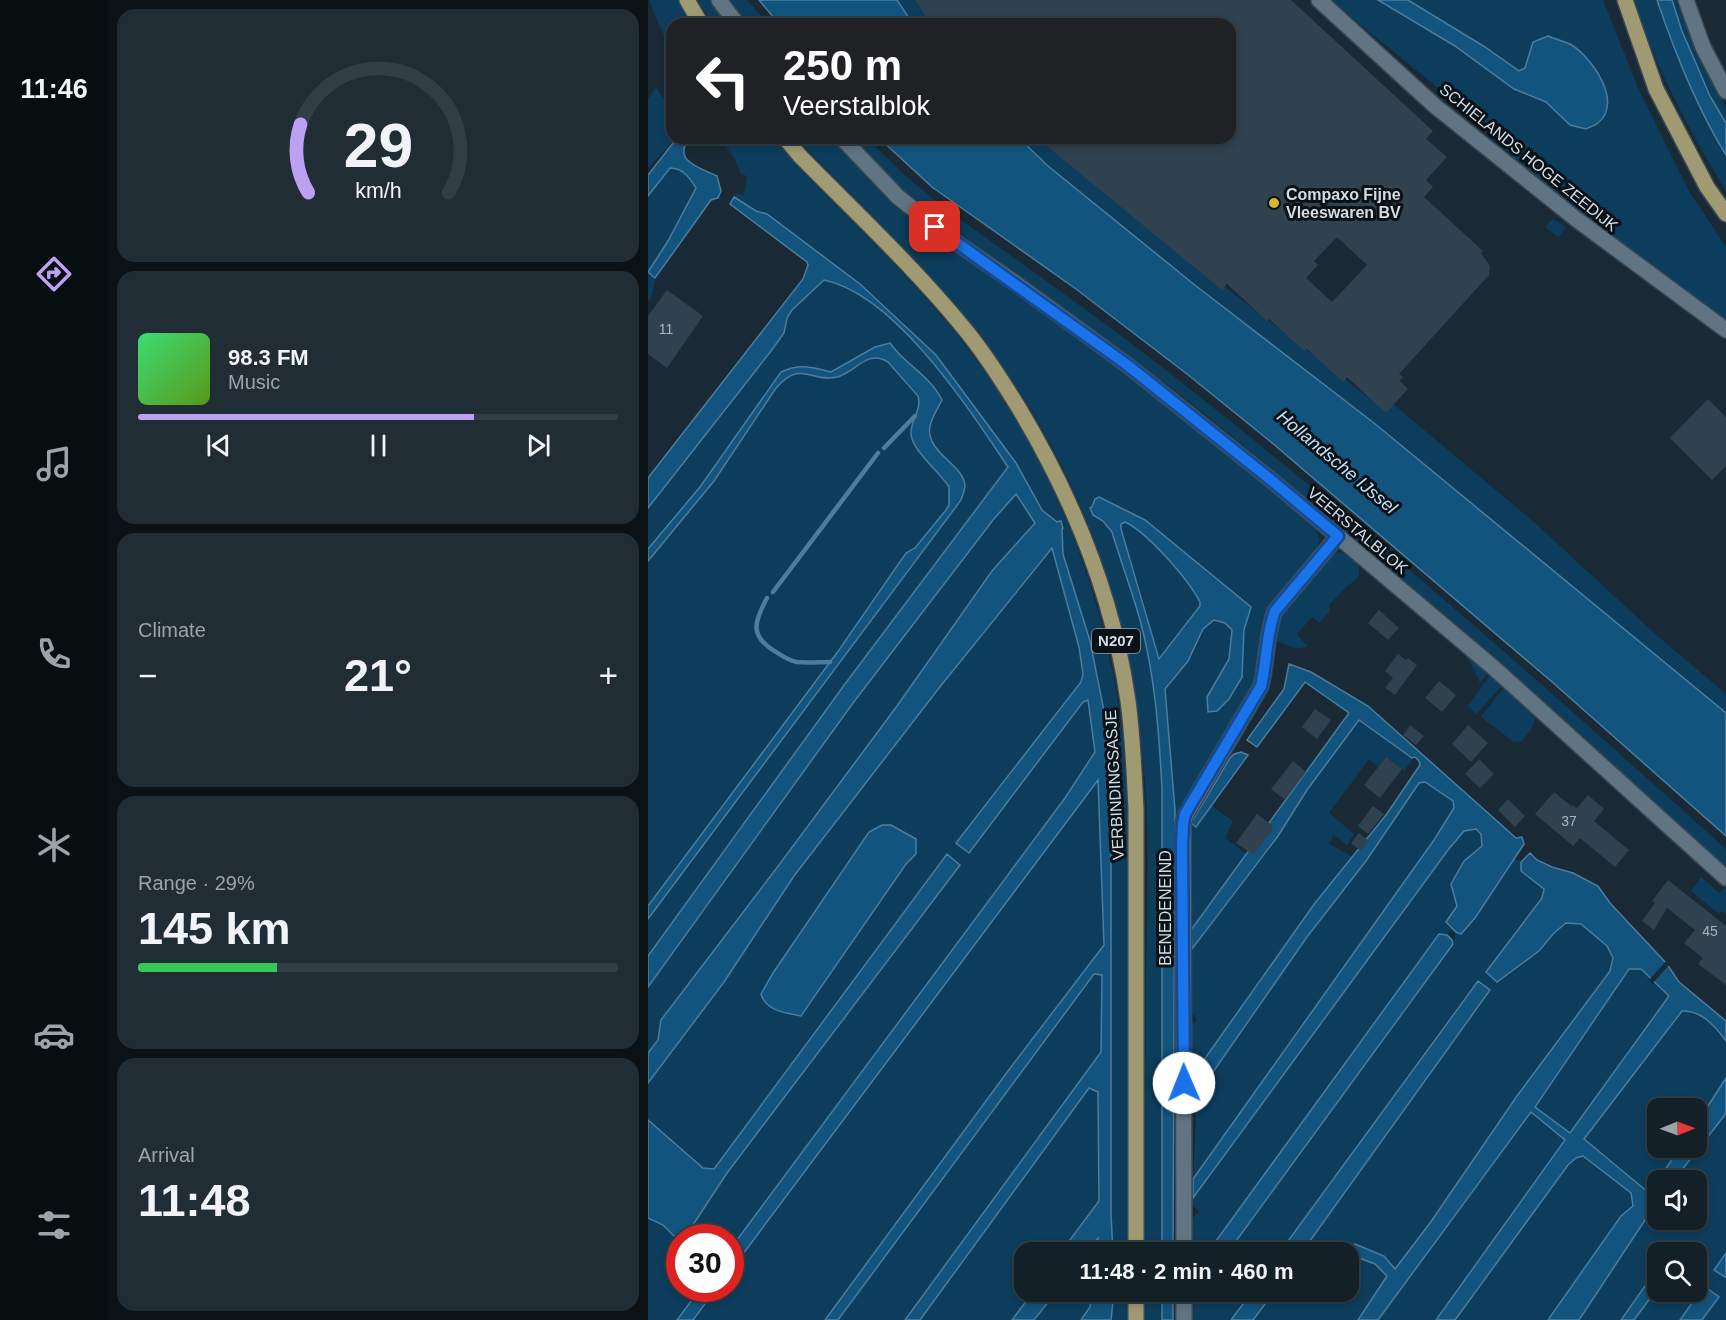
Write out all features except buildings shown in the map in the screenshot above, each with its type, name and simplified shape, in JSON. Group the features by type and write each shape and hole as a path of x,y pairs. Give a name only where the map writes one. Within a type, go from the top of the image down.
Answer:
{"main road":[{"path":"687,0 698,18"},
{"path":"1625,0 1656,89 1707,188 1726,214"},
{"name":"VERBINDINGSASJE","path":"790,144 930,289 965,328 1002,380 1064,489 1103,591 1123,676 1133,750 1136,867 1136,1242"},
{"path":"1136,1302 1136,1320"}],"street":[{"path":"719,0 732,18"},
{"name":"SCHIELANDS HOGE ZEEDIJK","path":"1319,0 1444,113 1576,219 1726,330"},
{"path":"1686,0 1703,47 1726,91"},
{"name":"VEERSTALBLOK","path":"848,144 898,197 954,242 1015,283 1126,364 1270,479 1501,674 1726,878"},
{"name":"BENEDENEIND","path":"1184,1242 1183,824 1185,814 1261,686 1266,666 1271,621 1275,611 1338,536"},
{"path":"1184,1302 1184,1320"}],"shaded area":[{"path":"649,0 678,0 688,18 666,18 666,41"},
{"path":"698,0 713,0 726,18 708,18"},
{"path":"728,0 747,0 763,18 742,18"},
{"path":"897,0 919,0 932,18 909,18"},
{"path":"1332,0 1378,0 1455,46 1514,89 1546,102 1570,125 1525,69 1519,71 1485,47 1408,0 1603,0 1639,90 1689,191 1726,247 1726,321 1559,199 1528,173 1483,126"},
{"path":"1634,0 1657,0 1670,39 1696,99 1726,155 1726,191 1674,98 1652,50"},
{"path":"1672,0 1680,0 1726,109 1726,123 1696,63"},
{"path":"656,87 666,103 666,144 670,144 648,168 648,99"},
{"path":"724,144 778,144 938,313 974,357 1018,423 1063,512 1081,558 1097,606 1109,655 1124,754 1127,804 1127,1242 1112,1242 1111,1215 1111,812 1104,711 1090,641 1063,554 1062,528 1065,527 1062,520 1058,523 1042,510 1016,463 907,326 860,284 767,214 756,211 734,197 736,193 744,195 747,176 741,174"},
{"path":"803,144 837,144 892,204 1207,434 1316,530 1320,540 1316,550 1265,617 1261,634 1259,670 1251,693 1182,813 1178,934 1174,943 1175,810 1165,689 1188,661 1203,629 1214,620 1225,623 1232,630 1229,659 1207,697 1217,711 1229,699 1242,677 1244,630 1251,607 1145,520 1094,514 1112,532 1137,609 1153,683 1158,725 1162,789 1162,1242 1145,1242 1147,819 1140,737 1132,679 1120,623 1104,568 1084,515 1060,463 1032,412 999,361 928,274"},
{"path":"856,144 874,144 900,171 936,201 1146,355 1327,500 1528,673 1726,849 1726,868 1499,660 1226,431 1177,392 898,187"},
{"path":"1025,144 1056,144 1186,257 1382,408 1393,404 1535,523 1652,631 1726,694 1726,713 1374,423 1196,286 1048,166"},
{"path":"670,168 675,168 686,174 696,187 668,241 648,272 648,196"},
{"path":"1553,219 1566,227 1558,237 1545,227"},
{"path":"648,272 655,278 652,296 648,301"},
{"path":"824,280 851,290 878,308 904,331 952,386 1009,467 845,684 648,956 648,919 961,500 959,473 935,446 931,438 930,425 942,400 932,383 894,349 875,347 831,372 807,366 792,366 700,487 648,549 648,508 771,351 784,333 787,318 792,310"},
{"path":"873,357 888,362 918,396 918,411 912,421 915,446 949,487 949,505 915,548 905,553 839,650 648,906 648,561 714,481 776,388 788,375 838,377"},
{"path":"1016,494 1035,523 992,571 897,706 661,1020 658,1040 648,1053 648,987 853,703 993,520"},
{"path":"1125,522 1145,536 1167,557 1200,602 1200,606 1158,660 1142,595 1121,529 1121,524"},
{"path":"1052,547 1077,636 1081,655 1081,682 956,844 969,853 1083,702 1088,700 1095,752 1065,798 744,1230 744,1224 694,1224 727,1173 960,865 947,855 714,1169 703,1168 648,1120 648,1083 724,982 794,876 939,688","holes":["869,832 915,854 856,938 824,980 783,1012 774,1009 761,994 795,939"]},
{"path":"1337,552 1355,561 1359,571 1355,581 1348,585 1329,605 1330,611 1319,623 1312,617 1297,634 1307,646 1295,648 1274,640 1281,611 1332,554"},
{"path":"1467,656 1488,673 1480,683"},
{"path":"1490,675 1502,686 1476,714 1468,706"},
{"path":"1504,687 1535,716 1533,726 1522,741 1514,742 1481,717"},
{"path":"1359,720 1412,758 1414,757 1404,771 1386,757 1378,766 1369,759 1329,813 1354,834 1347,845 1334,835 1329,844 1353,857 1315,903 1194,1074 1191,1074 1189,1026 1197,1020 1190,1009 1192,949 1278,836 1307,790"},
{"path":"1098,780 1104,945 1008,1071 825,1320 693,1320 706,1302 744,1302 744,1253"},
{"path":"1425,782 1453,801 1454,808 1434,840 1193,1179 1197,1095 1307,937 1366,861 1419,783"},
{"path":"1211,805 1233,821 1225,838 1247,854 1191,930 1189,843 1191,823 1197,827"},
{"path":"1476,829 1481,834 1482,846 1464,861 1451,884 1458,906 1447,922 1452,929 1447,935 1439,934 1215,1242 1191,1242 1192,1219 1199,1211 1193,1206 1193,1198 1464,831"},
{"path":"1514,859 1521,862 1522,871 1544,889 1542,898 1486,972 1497,982 1518,968 1541,948 1559,927 1568,922 1576,922 1585,927 1607,946 1612,956 1610,971 1517,1096 1430,1224 1395,1269 1359,1246 1359,1242 1309,1242 1490,991 1466,995 1287,1242 1235,1242 1453,945 1456,932 1462,933 1475,918"},
{"path":"1701,877 1719,893 1724,888 1726,890 1726,913 1721,911 1719,914 1691,891"},
{"path":"1630,969 1641,969 1669,996 1570,1133 1535,1107"},
{"path":"1095,974 1102,975 1101,1052 905,1320 838,1320"},
{"path":"1694,1010 1708,1021 1726,1041 1726,1078 1707,1107 1707,1098 1647,1098 1647,1158 1673,1158 1665,1170 1647,1170 1647,1191 1583,1139 1682,1011"},
{"path":"1089,1088 1098,1092 1099,1202 1069,1242 1014,1242 1014,1302 1026,1302 1012,1320 920,1320"},
{"path":"1531,1112 1565,1140 1436,1320 1378,1320"},
{"path":"1726,1112 1726,1253 1714,1270 1726,1276 1726,1320 1702,1320 1719,1297 1707,1288 1707,1242 1647,1242 1647,1283 1621,1320 1579,1320 1647,1217 1647,1230 1707,1230 1707,1170 1682,1170 1691,1158 1707,1158 1707,1137"},
{"path":"1583,1156 1631,1193 1633,1206 1621,1216 1548,1320 1455,1320 1568,1165 1576,1158"},
{"path":"648,1218 666,1228 666,1302 690,1302 677,1320 648,1320"},
{"path":"1359,1258 1375,1264 1388,1276 1357,1320 1253,1320 1266,1302 1359,1302"},
{"path":"1048,1302 1091,1302 1081,1320 1034,1320"},
{"path":"1113,1302 1127,1302 1127,1320 1111,1320"},
{"path":"1145,1302 1162,1302 1162,1320 1145,1320"},
{"path":"1192,1302 1244,1302 1231,1320 1190,1320"},
{"path":"1647,1302 1693,1302 1680,1320 1634,1320"}],"water":[{"path":"759,0 897,0 909,18 774,18"},
{"path":"1378,0 1408,0 1485,47 1519,71 1525,68 1533,42 1548,36 1570,44 1587,58 1602,80 1608,103 1605,114 1597,124 1586,129 1570,125 1546,102 1514,89 1455,46"},
{"path":"1657,0 1672,0 1682,31 1710,96 1726,123 1726,155 1687,79"},
{"path":"672,144 686,144 684,153 686,158 697,167 717,176 721,191 718,198 711,200 655,278 648,272 668,241 696,188 689,177 675,168 670,168 648,196 648,175"},
{"name":"Hollandsche IJssel","path":"885,144 1025,144 1048,166 1196,286 1374,423 1726,713 1726,836 1551,681 1271,442 1076,289 932,187"},
{"path":"734,197 756,211 767,214 860,284 936,355 1016,463 1042,510 1057,522 1061,521 1063,554 1090,641 1104,711 1111,812 1112,1242 1098,1242 1098,1238 1095,1242 1068,1242 1099,1201 1098,1092 1089,1088 920,1320 905,1320 1101,1052 1102,975 1094,974 838,1320 825,1320 1008,1071 1104,945 1098,780 744,1253 744,1230 1065,798 1095,752 1088,700 1083,702 969,853 956,843 1081,682 1083,674 1079,647 1052,548 939,688 794,876 724,982 648,1083 648,1053 658,1040 661,1020 897,706 992,571 1035,523 1016,494 993,520 853,703 648,987 648,956 845,684 1008,467 952,386 904,330 878,307 851,290 824,280 792,310 787,318 784,333 771,351 648,508 648,478 803,279 808,265 730,204"},
{"path":"890,343 931,384 942,400 931,423 930,435 933,444 963,478 965,488 961,500 648,919 648,906 839,650 906,553 915,548 949,505 949,487 912,440 911,428 919,406 918,396 888,362 874,358 837,377 828,378 800,373 785,379 776,388 714,481 648,561 648,549 700,487 781,372 800,367 812,367 831,372 875,347"},
{"path":"1099,497 1145,520 1251,607 1244,630 1242,677 1229,699 1217,711 1208,712 1207,697 1229,659 1232,630 1225,623 1214,620 1203,629 1188,661 1165,689 1175,810 1173,1242 1162,1242 1162,789 1156,704 1137,609 1112,532 1103,521 1093,515 1090,508 1095,499","holes":["1125,522 1145,536 1167,558 1200,602 1200,606 1159,659 1121,524"]},
{"path":"1289,664 1311,672 1368,706 1516,838 1522,837 1524,844 1475,918 1461,934 1446,922 1457,906 1451,884 1464,861 1482,846 1481,834 1476,829 1464,831 1193,1198 1193,1179 1434,840 1454,808 1453,801 1425,782 1419,783 1366,861 1307,937 1197,1095 1194,1074 1315,903 1386,815 1420,765 1415,757 1412,758 1359,720 1307,790 1278,836 1192,949 1191,930 1349,713 1305,682 1257,747 1247,740 1284,689"},
{"path":"1241,752 1248,755 1196,827 1191,823 1230,758"},
{"path":"882,825 891,825 916,839 916,854 906,864 801,1016 772,1008 761,994 773,973 869,832"},
{"path":"1530,853 1537,860 1573,873 1598,886 1610,903 1667,964 1679,982 1726,1021 1726,1041 1701,1016 1682,1011 1584,1139 1647,1191 1647,1217 1579,1320 1548,1320 1621,1216 1633,1206 1631,1193 1583,1156 1576,1158 1568,1165 1455,1320 1436,1320 1565,1140 1531,1112 1378,1320 1358,1320 1387,1276 1375,1264 1359,1258 1359,1246 1384,1256 1395,1269 1430,1223 1517,1096 1610,971 1613,958 1607,946 1581,924 1566,923 1539,951 1497,982 1486,972 1542,898 1544,889 1521,871 1521,862","holes":["1629,969 1641,969 1669,996 1570,1133 1535,1107"]},
{"path":"947,854 960,865 727,1173 694,1224 666,1224 666,1228 648,1218 648,1120 703,1168 714,1169"},
{"path":"1439,934 1447,935 1453,944 1235,1242 1215,1242"},
{"path":"1478,981 1490,990 1309,1242 1287,1242"},
{"path":"1726,1078 1726,1112 1707,1138 1707,1107"},
{"path":"1673,1158 1691,1158 1682,1170 1665,1170"},
{"path":"1726,1253 1726,1276 1725,1277 1714,1270"},
{"path":"1647,1283 1647,1302 1634,1320 1621,1320"},
{"path":"1707,1288 1719,1297 1702,1320 1680,1320 1693,1302 1707,1302"},
{"path":"690,1302 706,1302 693,1320 677,1320"},
{"path":"1026,1302 1048,1302 1034,1320 1012,1320"},
{"path":"1091,1302 1113,1302 1111,1320 1081,1320"},
{"path":"1162,1302 1173,1302 1173,1320 1162,1320"},
{"path":"1244,1302 1266,1302 1253,1320 1231,1320"}],"pier":[{"path":"1667,960 1670,964 1652,984 1649,980"}],"waterway":[{"path":"884,448 915,416"},
{"path":"773,592 878,453"},
{"path":"767,598 757,621 756,628 761,640 778,654 794,661 830,662"}],"place":[{"name":"Compaxo Fijne Vleeswaren BV","path":"1274,203"}],"route":[{"path":"935,227 1126,364 1338,536 1275,611 1269,631 1266,666 1261,686 1185,814 1182,844 1184,1083"}]}
